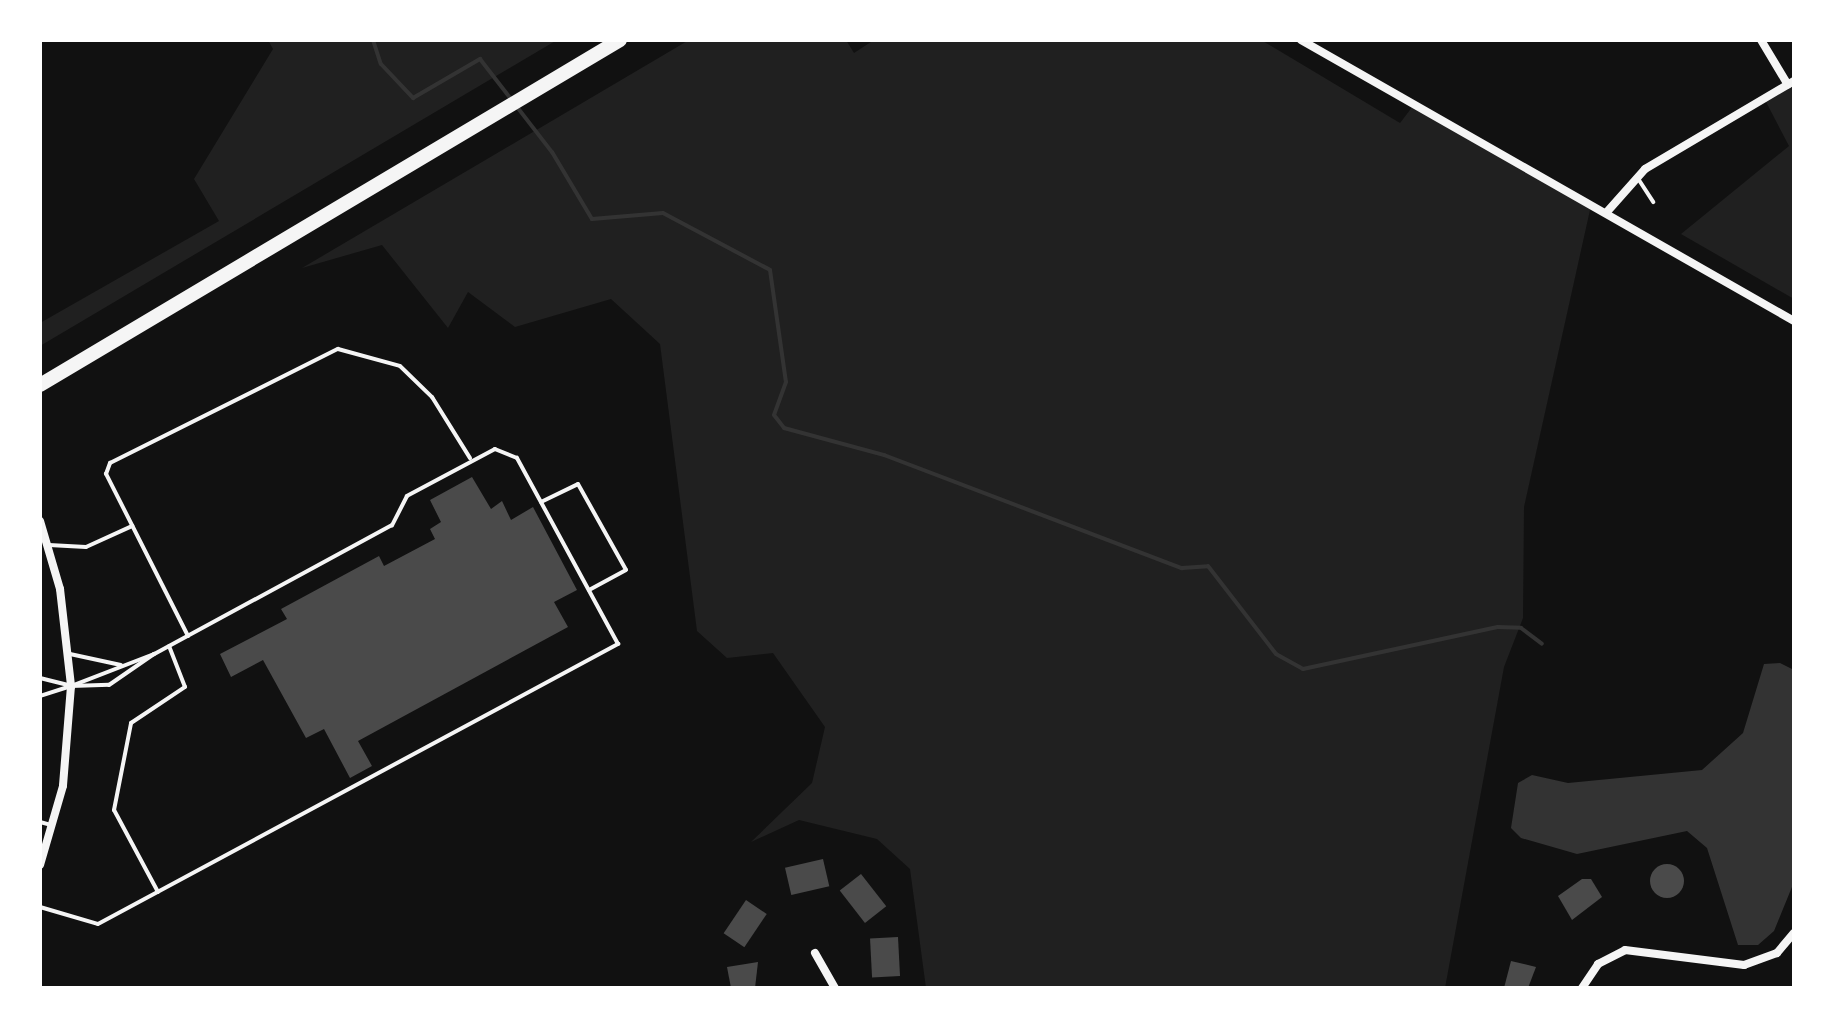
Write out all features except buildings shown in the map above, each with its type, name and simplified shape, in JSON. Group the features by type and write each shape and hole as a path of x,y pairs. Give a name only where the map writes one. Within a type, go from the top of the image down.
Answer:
{"main road":[{"path":"40,385 620,40"}],"street":[{"path":"1301,40 1794,321"},
{"path":"1606,213 1636,176 1791,83 1761,40"},
{"path":"40,521 49,545 70,654 71,686 53,825 40,865"},
{"path":"1582,988 1598,964 1625,950 1744,965 1777,953 1794,933"},
{"path":"815,953 835,988"}],"lane":[{"path":"1636,176 1653,202"},
{"path":"188,636 106,474 110,463 328,350 371,353 400,366 432,397 470,458"},
{"path":"40,678 53,676 71,686 109,685 154,654 392,525 407,496 470,458 507,450 541,502 618,644 98,924 40,907"},
{"path":"541,502 578,484 626,570 589,590"},
{"path":"49,545 86,547 132,526"},
{"path":"158,892 114,810 131,723 185,687 169,646"},
{"path":"70,654 123,666"},
{"path":"40,696 154,654"},
{"path":"40,822 53,825"}],"shaded area":[{"path":"268,40 557,40 40,346 40,323 219,221 194,179 273,49"},
{"path":"689,40 846,40 854,53 874,40 1261,40 1400,123 1413,106 1592,201 1524,507 1523,618 1504,667 1445,988 926,988 910,869 877,839 799,820 751,842 812,783 825,727 773,653 727,658 697,631 660,344 611,299 515,327 468,292 448,328 382,245 302,268"},
{"path":"1794,82 1794,299 1681,234 1789,146 1765,100"},
{"path":"1780,663 1794,670 1794,882 1774,931 1758,945 1738,945 1707,848 1687,831 1577,854 1521,838 1511,828 1518,783 1532,775 1568,783 1702,770 1743,733 1764,664"}],"waterway":[{"path":"373,40 381,64 413,98 480,59 552,152 592,219 663,213 770,270 786,382 774,415 784,428 884,455 1182,568 1208,566 1276,654 1303,669 1498,627 1521,628 1542,644"}]}
